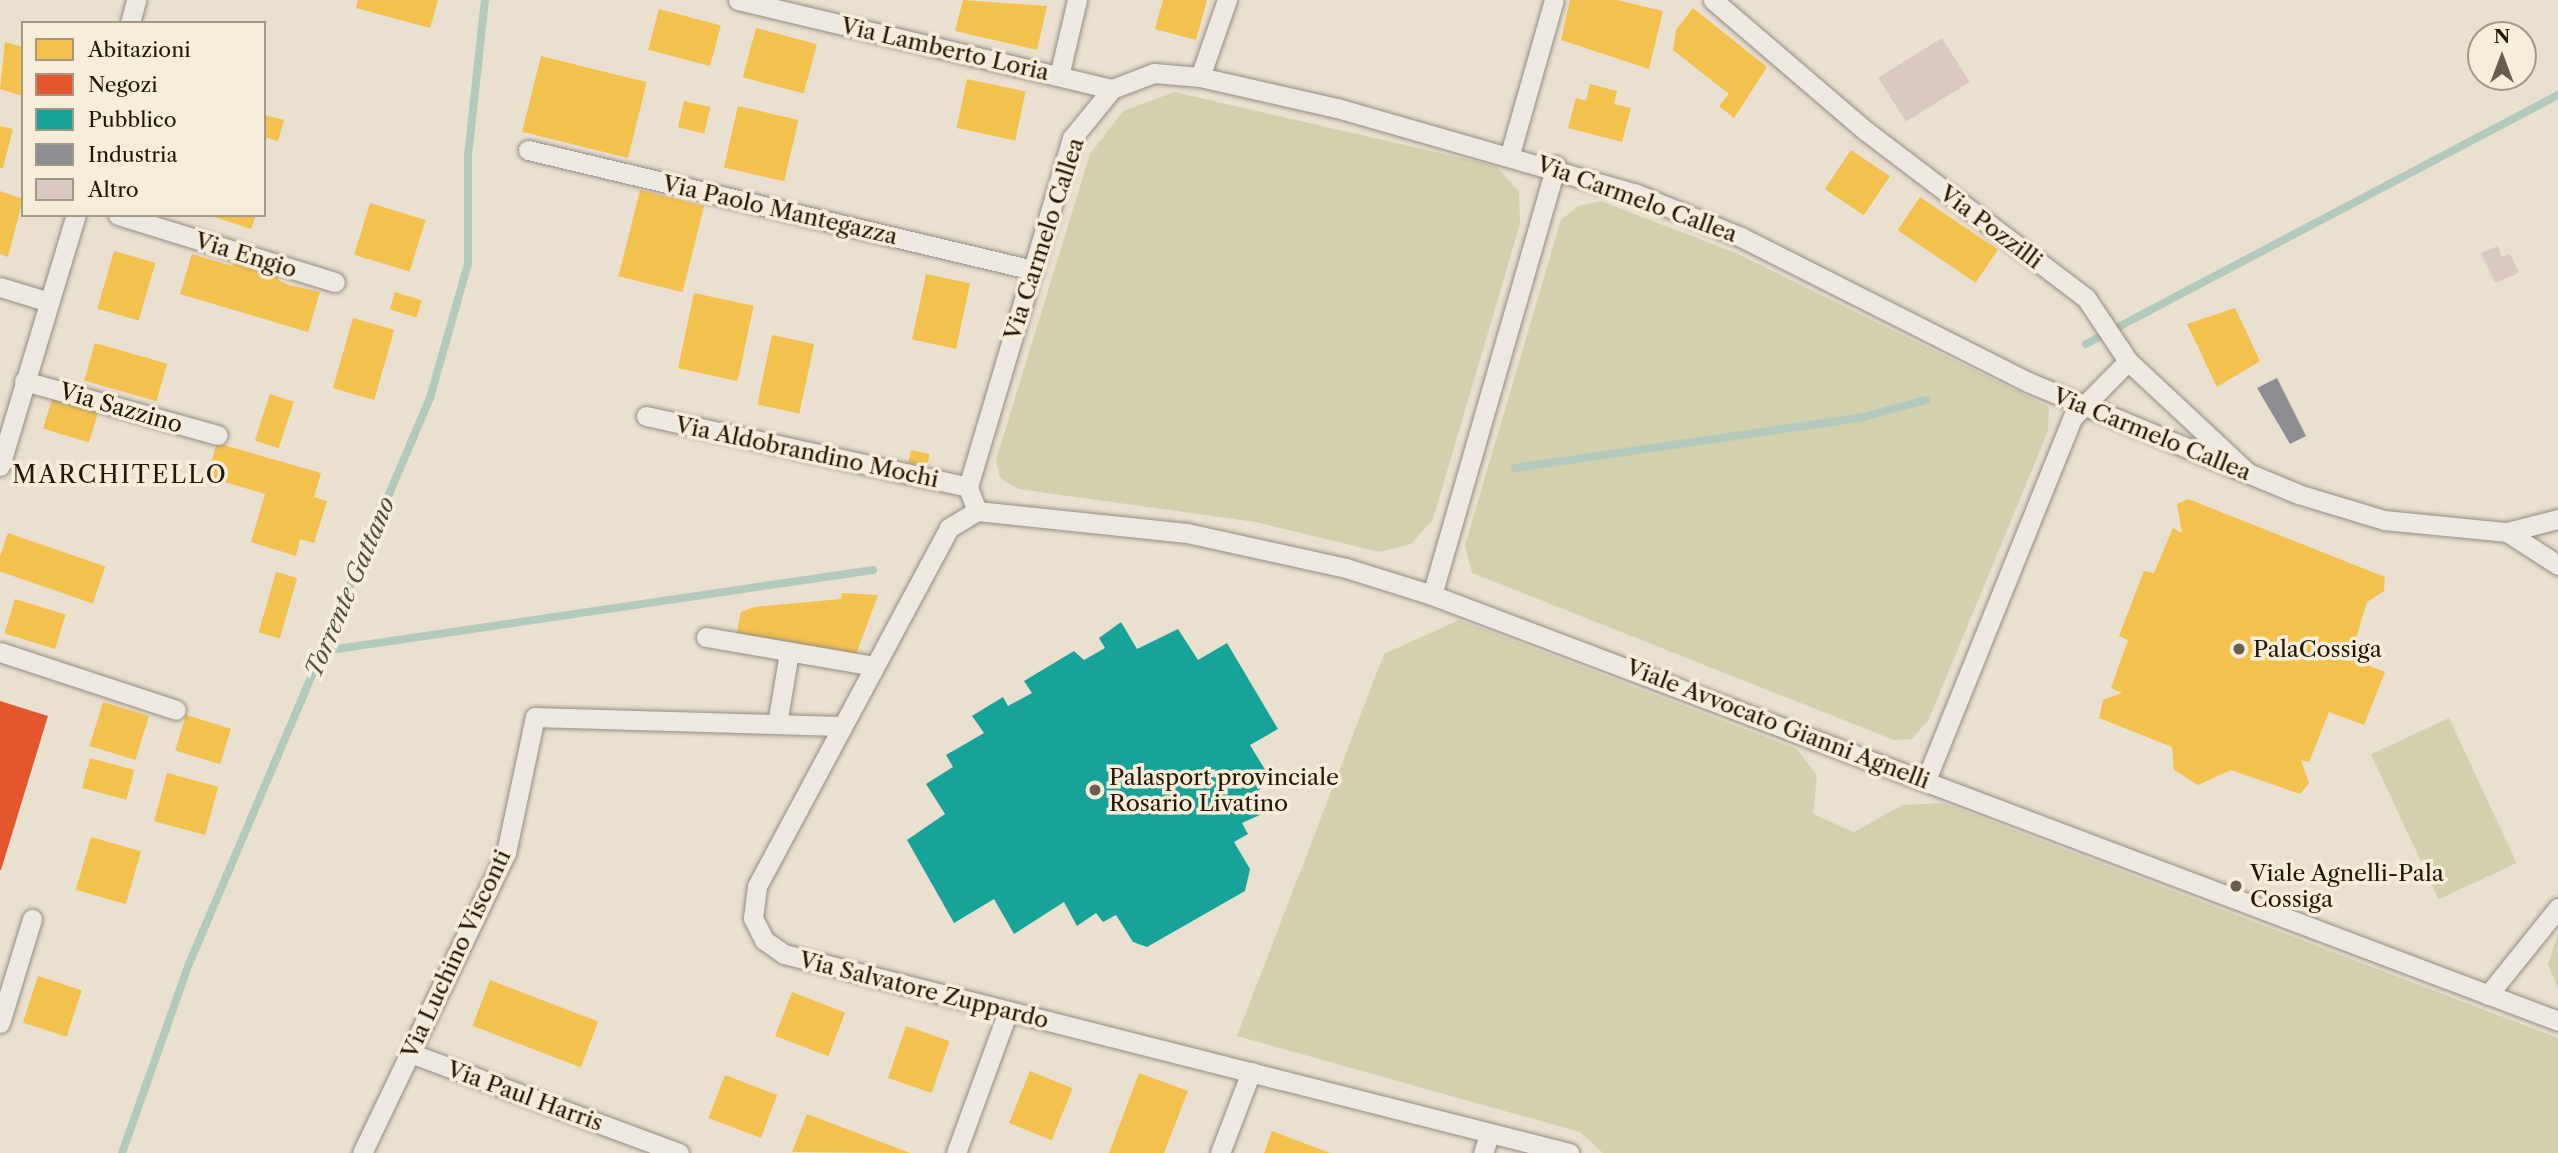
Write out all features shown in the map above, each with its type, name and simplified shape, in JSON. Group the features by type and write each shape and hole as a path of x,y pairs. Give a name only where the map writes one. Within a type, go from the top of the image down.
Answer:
{"street":[{"path":"131,21 136,0"},
{"name":"Via Lamberto Loria","path":"738,0 1112,89"},
{"path":"1059,76 1077,0"},
{"path":"1200,77 1227,0"},
{"path":"1510,153 1554,0"},
{"name":"Via Pozzilli","path":"1713,0 1866,131 2086,298 2129,361 2248,474"},
{"name":"Via Carmelo Callea","path":"968,488 1072,138 1112,89 1154,73 1200,77 1556,166 1741,237 1966,354 2082,406 2248,474 2384,520 2507,532 2558,565"},
{"name":"Via Paolo Mantegazza","path":"528,150 1032,271"},
{"path":"1432,594 1556,166"},
{"path":"0,466 75,217"},
{"name":"Via Engio","path":"124,217 335,282"},
{"path":"0,287 49,302"},
{"path":"1926,780 2082,406 2129,361"},
{"name":"Via Sazzino","path":"24,381 218,435"},
{"name":"Via Aldobrandino Mochi","path":"646,416 968,488"},
{"path":"968,488 977,511"},
{"name":"Viale Avvocato Gianni Agnelli","path":"977,511 1188,533 1346,568 1432,594 2558,1021"},
{"name":"Via Salvatore Zuppardo","path":"977,511 949,528 840,726 757,886 753,918 764,940 784,954 1569,1153"},
{"path":"2507,532 2558,519"},
{"path":"706,637 874,666"},
{"path":"0,652 176,710"},
{"path":"777,724 789,652"},
{"name":"Via Luchino Visconti","path":"362,1153 506,853 535,717 840,726"},
{"path":"2488,995 2558,908"},
{"path":"0,1023 32,919"},
{"path":"956,1153 1008,1011"},
{"name":"Via Paul Harris","path":"410,1053 671,1152"},
{"path":"1220,1153 1251,1072"},
{"path":"1483,1153 1490,1133"}],"shaded area":[{"path":"1174,92 1483,163 1498,168 1519,192 1520,224 1433,519 1411,544 1379,552 1256,522 1018,489 1000,478 996,460 1090,154 1123,111"},
{"path":"1601,201 1736,253 2049,407 2048,431 1929,719 1912,739 1894,740 1472,573 1465,545 1561,220 1578,206"},
{"path":"1459,620 1797,749 1817,776 1813,814 1854,832 1902,805 1943,803 2558,1038 2558,1153 1603,1153 1580,1132 1237,1036 1384,654"},
{"path":"2449,718 2517,863 2439,899 2371,754"},
{"path":"2558,934 2558,989 2548,964"}],"building: Abitazioni":[{"path":"358,0 438,0 430,28 356,8"},
{"path":"963,0 1047,6 1037,50 955,31"},
{"path":"1163,0 1207,0 1196,40 1155,29"},
{"path":"1570,0 1617,0 1663,11 1649,69 1561,40"},
{"path":"1693,8 1767,67 1734,118 1719,106 1729,94 1673,50 1676,30"},
{"path":"659,9 721,26 710,66 648,50"},
{"path":"756,28 817,44 804,94 743,77"},
{"path":"5,42 21,46 21,95 0,89"},
{"path":"541,56 647,82 628,158 522,132"},
{"path":"967,79 1026,91 1015,140 957,128"},
{"path":"1590,84 1617,91 1614,104 1631,108 1622,142 1568,128 1576,98 1586,101"},
{"path":"684,101 710,107 704,133 678,127"},
{"path":"738,106 798,120 784,181 724,167"},
{"path":"266,116 284,120 278,141 266,138"},
{"path":"0,126 13,129 3,168 0,168"},
{"path":"1851,150 1890,176 1864,215 1825,189"},
{"path":"640,190 704,206 683,292 618,276"},
{"path":"0,191 21,198 21,207 8,257 0,254"},
{"path":"1920,197 1998,250 1976,283 1898,230"},
{"path":"370,203 425,220 410,272 354,255"},
{"path":"214,217 255,217 251,229"},
{"path":"114,251 155,263 139,321 97,309"},
{"path":"192,254 232,266 235,259 260,272 262,266 280,272 278,280 289,285 320,292 308,332 180,294"},
{"path":"926,274 970,283 956,349 912,340"},
{"path":"395,292 422,300 417,317 390,309"},
{"path":"694,293 754,306 738,381 678,368"},
{"path":"2235,308 2260,361 2217,387 2187,324"},
{"path":"353,318 394,330 374,400 333,388"},
{"path":"772,335 814,344 799,413 757,404"},
{"path":"95,343 167,364 156,401 84,380"},
{"path":"270,394 294,402 279,448 255,441"},
{"path":"53,396 99,410 89,443 43,429"},
{"path":"217,443 321,473 314,497 327,501 314,543 300,539 296,556 251,542 265,494 207,477"},
{"path":"911,450 930,454 927,467 908,463"},
{"name":"PalaCossiga","path":"2188,499 2385,577 2384,591 2367,602 2350,658 2385,672 2364,725 2329,712 2309,762 2301,760 2309,783 2300,794 2231,770 2198,785 2174,770 2172,747 2099,718 2103,700 2122,693 2111,688 2128,640 2119,636 2144,571 2154,573 2173,528 2182,533 2177,504"},
{"path":"8,533 105,567 93,603 0,571 0,556"},
{"path":"276,572 297,578 280,639 259,633"},
{"path":"842,593 878,595 856,654 736,636 741,612 754,607 841,599"},
{"path":"15,599 66,614 55,649 4,633"},
{"path":"103,702 149,716 135,760 90,746"},
{"path":"186,715 231,729 220,764 175,750"},
{"path":"90,758 134,770 126,800 82,788"},
{"path":"167,773 218,787 205,835 154,821"},
{"path":"91,837 141,851 126,904 76,890"},
{"path":"38,976 82,990 67,1037 23,1023"},
{"path":"490,980 598,1022 581,1067 472,1026"},
{"path":"792,992 845,1012 828,1056 775,1036"},
{"path":"906,1026 949,1041 932,1093 888,1078"},
{"path":"1030,1071 1073,1088 1052,1140 1009,1123"},
{"path":"1139,1073 1188,1091 1164,1153 1109,1153"},
{"path":"725,1075 777,1095 761,1138 709,1118"},
{"path":"807,1114 910,1153 792,1152"},
{"path":"1272,1131 1330,1153 1264,1153"}],"building: Negozi":[{"path":"0,701 48,716 1,870 0,870"}],"building: Pubblico":[{"name":"Palasport provinciale Rosario Livatino","path":"1121,622 1137,649 1178,629 1198,660 1227,643 1278,729 1250,745 1272,781 1251,795 1262,814 1242,823 1248,834 1234,842 1250,869 1245,891 1147,947 1133,942 1116,915 1103,922 1096,913 1077,926 1064,902 1014,934 994,899 954,923 907,840 945,814 926,784 953,767 946,755 984,733 972,716 1003,697 1008,706 1032,693 1024,681 1074,651 1084,660 1105,648 1099,638"}],"building: Industria":[{"path":"2277,378 2306,436 2290,444 2257,388"}],"building: Altro":[{"path":"1942,38 1970,82 1906,122 1878,78"},
{"path":"2498,246 2502,257 2510,254 2519,273 2495,283 2481,253"}],"waterway":[{"name":"Torrente Gattano","path":"122,1153 189,964 430,398 468,264 468,156 485,0"},
{"path":"2086,344 2558,95"},
{"path":"1515,468 1863,417 1926,400"},
{"path":"323,651 873,570"}],"place":[{"name":"PalaCossiga","path":"2239,649"},
{"name":"Palasport provinciale Rosario Livatino","path":"1095,790"},
{"name":"Viale Agnelli-Pala Cossiga","path":"2236,886"}],"district":[{"name":"MARCHITELLO","path":"120,475"}]}
